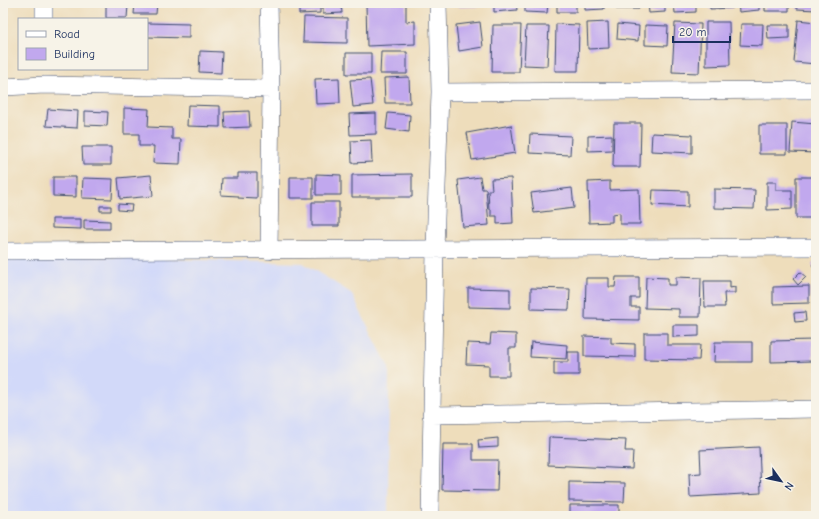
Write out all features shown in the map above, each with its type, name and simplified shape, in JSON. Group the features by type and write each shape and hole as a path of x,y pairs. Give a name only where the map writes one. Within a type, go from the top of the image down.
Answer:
{"street":[{"path":"44,3 44,18"},
{"path":"268,250 271,89 269,3"},
{"path":"430,516 431,415 440,92 438,3"},
{"path":"3,87 45,77 271,89"},
{"path":"440,92 816,90"},
{"path":"3,251 816,247"},
{"path":"431,415 816,409"}],"shaded area":[{"path":"3,254 303,263 351,293 389,368 388,516 3,516"}],"building":[{"path":"135,3 157,3 156,14 134,14"},
{"path":"299,3 320,3 320,13 299,14"},
{"path":"323,3 341,3 342,13 323,14"},
{"path":"366,3 406,3 406,22 415,21 415,44 367,46"},
{"path":"458,3 486,3 487,6 458,7"},
{"path":"494,3 516,3 517,10 494,12"},
{"path":"525,3 548,3 547,13 525,12"},
{"path":"557,3 576,3 576,12 557,12"},
{"path":"585,3 604,3 604,9 585,10"},
{"path":"616,3 639,3 639,9 616,9"},
{"path":"648,3 665,3 665,12 649,13"},
{"path":"674,3 696,3 696,12 675,13"},
{"path":"710,3 733,3 733,8 710,9"},
{"path":"738,3 759,3 759,10 739,12"},
{"path":"765,3 789,3 789,11 765,11"},
{"path":"797,3 816,3 816,10 797,9"},
{"path":"106,4 128,5 127,18 106,18"},
{"path":"304,17 347,18 347,43 303,42"},
{"path":"798,20 816,22 816,64 794,62"},
{"path":"480,22 483,47 459,51 456,25"},
{"path":"608,22 609,48 588,49 587,23"},
{"path":"706,22 729,22 730,65 706,66"},
{"path":"148,23 189,24 189,38 148,37"},
{"path":"675,23 701,24 699,73 672,72"},
{"path":"556,24 579,25 578,71 555,71"},
{"path":"618,24 639,26 638,41 617,39"},
{"path":"741,24 763,24 762,46 740,45"},
{"path":"493,25 521,25 519,72 492,72"},
{"path":"645,25 668,26 667,46 645,45"},
{"path":"767,25 789,25 789,38 768,39"},
{"path":"526,26 549,26 547,66 524,65"},
{"path":"200,51 222,52 221,73 199,72"},
{"path":"381,52 407,52 407,74 380,74"},
{"path":"346,53 371,53 371,74 346,74"},
{"path":"409,77 410,103 385,103 384,78"},
{"path":"339,78 340,103 316,104 315,79"},
{"path":"370,79 373,105 353,107 350,80"},
{"path":"188,105 220,106 220,127 187,126"},
{"path":"124,108 149,109 148,127 172,128 172,139 181,139 180,164 153,163 154,146 139,146 139,134 124,134"},
{"path":"48,109 78,111 77,128 46,126"},
{"path":"85,111 108,112 107,126 85,125"},
{"path":"249,111 250,127 225,128 224,112"},
{"path":"376,113 376,134 350,135 349,114"},
{"path":"388,113 410,115 409,132 386,129"},
{"path":"792,122 816,124 816,153 790,152"},
{"path":"614,123 641,123 640,167 613,167"},
{"path":"511,125 515,153 472,160 467,133"},
{"path":"759,125 787,125 787,154 759,154"},
{"path":"652,133 692,135 692,153 651,151"},
{"path":"530,134 571,136 570,155 529,153"},
{"path":"612,135 612,150 588,151 588,136"},
{"path":"371,140 372,162 352,163 351,141"},
{"path":"82,147 111,147 111,165 83,165"},
{"path":"238,173 257,173 257,199 221,195 222,178 238,178"},
{"path":"316,174 341,175 341,195 316,195"},
{"path":"412,174 412,197 352,197 352,175"},
{"path":"151,175 153,196 120,199 118,178"},
{"path":"53,177 76,177 76,197 53,196"},
{"path":"290,177 313,177 313,198 290,198"},
{"path":"480,177 482,189 486,189 489,225 463,227 458,180"},
{"path":"796,177 816,177 816,218 796,218"},
{"path":"83,178 113,179 112,199 82,198"},
{"path":"511,178 513,223 497,224 497,216 491,216 491,209 489,209 488,190 492,190 491,179"},
{"path":"610,181 610,190 639,189 640,224 620,224 620,213 612,214 612,222 589,223 588,182"},
{"path":"767,182 776,182 776,190 792,190 792,209 767,210"},
{"path":"572,188 574,208 534,213 531,193"},
{"path":"714,189 755,190 754,209 714,208"},
{"path":"653,190 688,191 688,207 652,205"},
{"path":"312,202 339,202 339,226 312,226"},
{"path":"118,204 132,205 131,211 118,210"},
{"path":"100,206 111,206 111,211 100,211"},
{"path":"52,219 81,219 81,229 52,228"},
{"path":"84,220 110,221 110,229 84,229"},
{"path":"816,261 816,269 812,265"},
{"path":"800,272 806,277 798,285 793,279"},
{"path":"616,277 639,277 639,298 631,298 631,307 639,307 639,320 585,319 586,278 609,278 609,287 615,287"},
{"path":"646,277 668,278 668,285 676,285 676,277 701,278 700,317 679,317 679,309 645,308"},
{"path":"704,281 730,281 730,288 735,287 735,293 724,293 725,307 705,307"},
{"path":"809,286 809,303 773,304 773,287"},
{"path":"468,288 510,289 510,308 468,307"},
{"path":"531,288 570,289 569,310 531,309"},
{"path":"805,312 806,321 795,322 794,313"},
{"path":"673,325 699,325 699,336 673,337"},
{"path":"491,333 516,334 516,348 509,348 509,376 489,376 489,365 466,364 467,343 490,344"},
{"path":"644,333 667,333 667,345 700,345 699,360 644,359"},
{"path":"584,336 611,337 611,343 635,344 635,357 584,356"},
{"path":"813,340 813,361 771,362 771,341"},
{"path":"531,342 567,345 566,359 530,357"},
{"path":"715,342 752,342 752,362 714,362"},
{"path":"568,352 579,352 579,375 554,375 554,362 568,362"},
{"path":"549,437 626,440 625,451 633,451 632,469 548,465"},
{"path":"498,438 498,447 479,448 478,440"},
{"path":"443,444 473,444 473,460 498,460 497,491 442,490"},
{"path":"759,447 761,493 690,497 689,474 701,473 700,450"},
{"path":"569,482 625,483 624,502 569,501"},
{"path":"570,505 619,505 619,516 570,516"}]}
